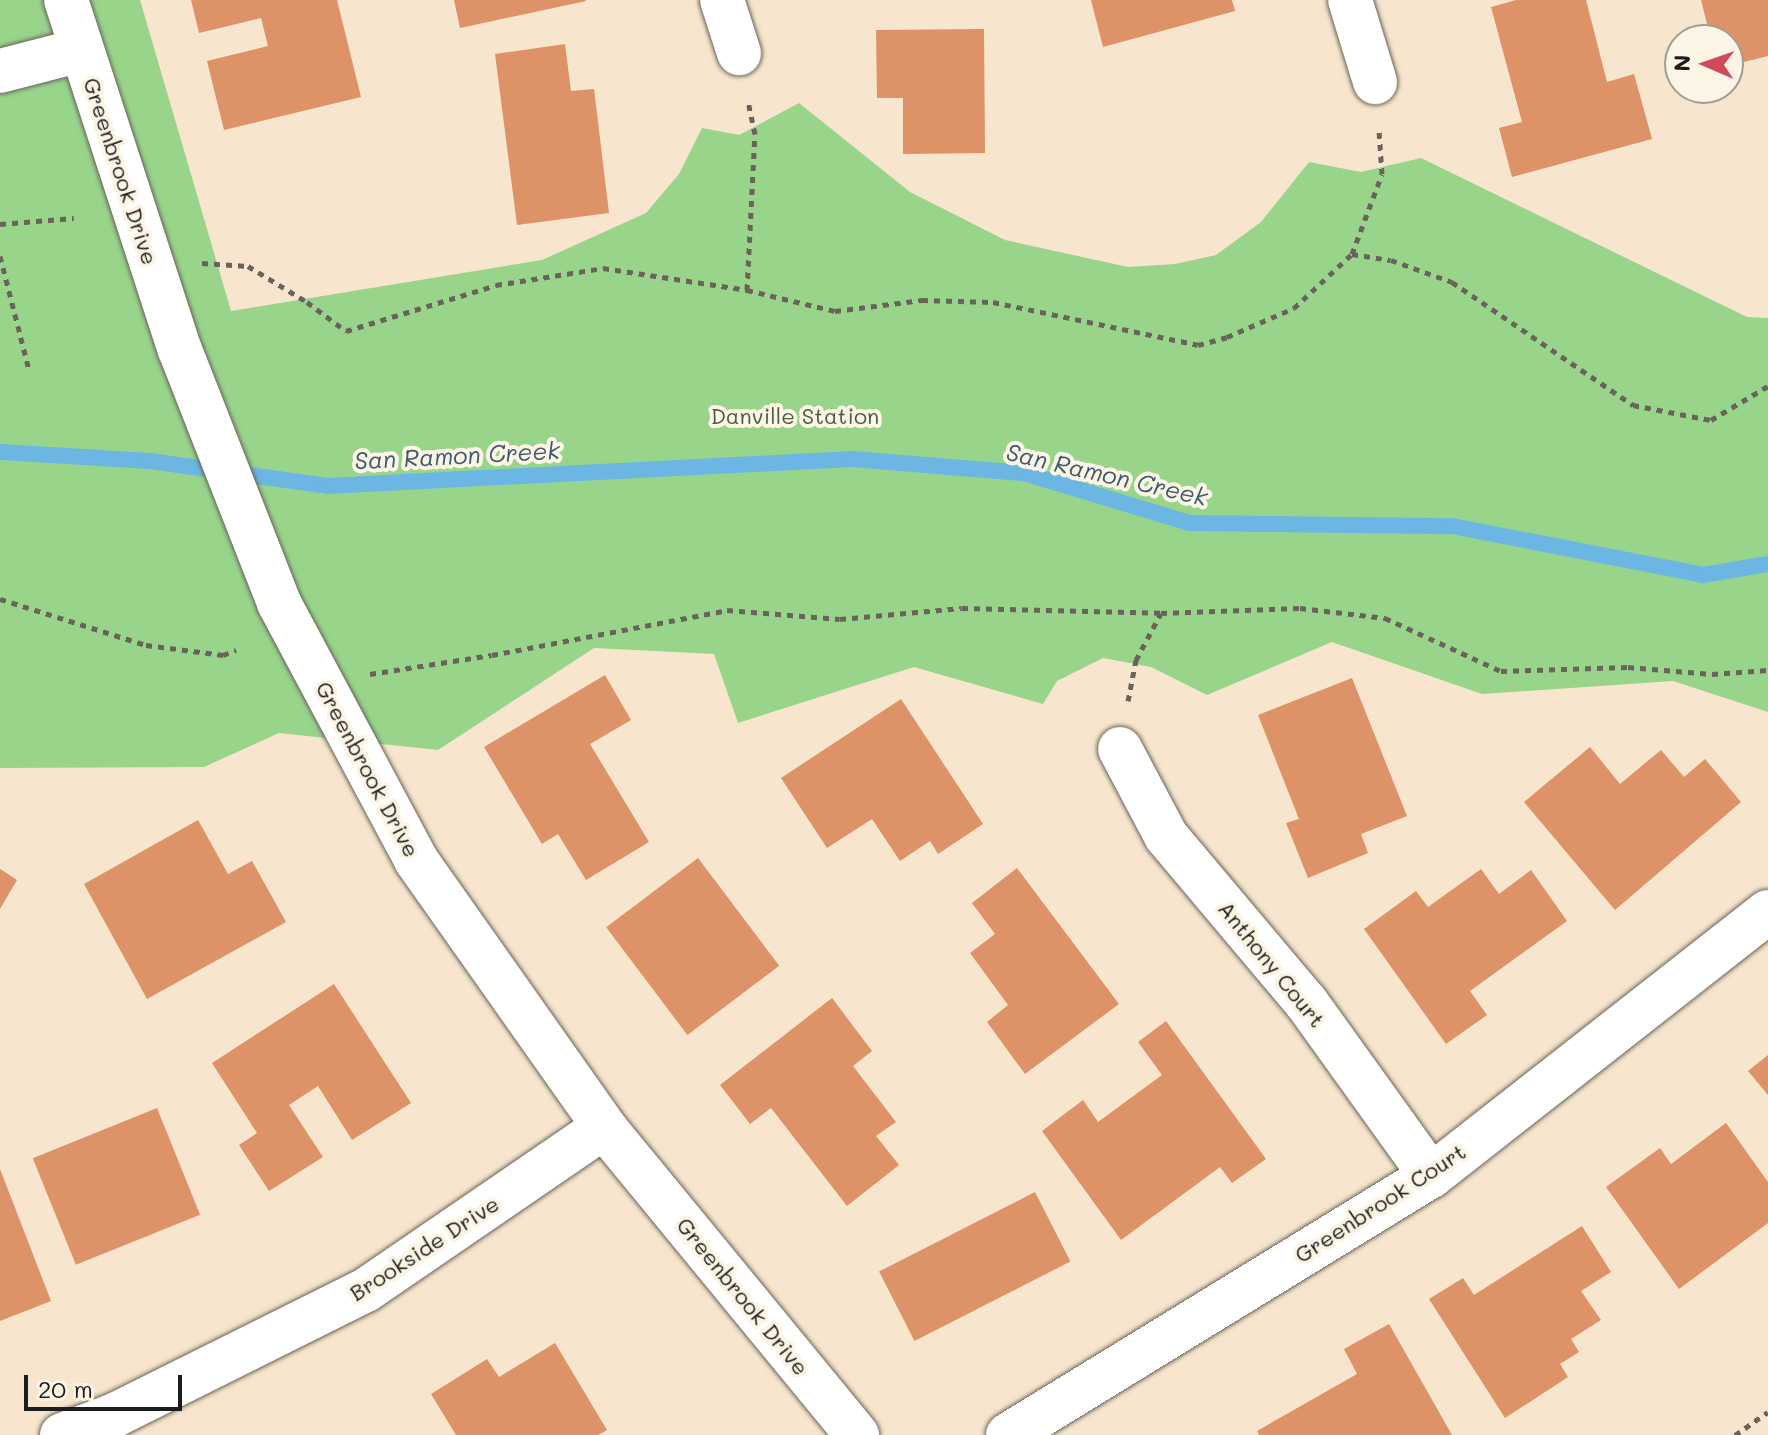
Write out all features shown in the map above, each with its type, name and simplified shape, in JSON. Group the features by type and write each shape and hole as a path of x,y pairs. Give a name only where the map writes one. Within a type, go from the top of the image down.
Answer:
{"street":[{"name":"Greenbrook Drive","path":"66,0 180,350 279,603 416,860 604,1127 857,1435"},
{"path":"722,0 739,53"},
{"path":"1350,0 1375,82"},
{"path":"0,71 81,50"},
{"name":"Anthony Court","path":"1120,749 1166,836 1306,1002 1431,1176"},
{"name":"Greenbrook Court","path":"1008,1435 1431,1176 1768,912"},
{"name":"Brookside Drive","path":"62,1435 119,1425 366,1290 604,1127"}],"path":[{"path":"739,53 755,134 747,290"},
{"path":"197,264 208,261 248,266 307,302 346,331 496,285 603,268 747,290 835,311 922,300 993,302 1198,345 1227,337 1294,308 1352,254 1382,174 1375,82"},
{"path":"0,224 74,218"},
{"path":"1352,254 1391,260 1452,282 1633,405 1711,420 1768,386"},
{"path":"0,256 29,370"},
{"path":"0,599 146,645 223,655 236,650"},
{"path":"365,675 727,610 840,619 962,608 1161,613 1300,608 1385,618 1501,671 1628,667 1712,674 1768,670"},
{"path":"1120,749 1136,660 1161,613"},
{"path":"1735,1435 1768,1412"}],"green space":[{"name":"Danville Station","path":"0,0 140,0 231,311 542,260 646,213 679,174 702,128 739,135 799,103 910,192 1005,240 1128,267 1175,264 1216,255 1261,222 1309,162 1361,172 1421,158 1747,317 1768,318 1768,712 1673,681 1482,694 1332,642 1207,695 1151,667 1103,658 1057,681 1043,704 914,667 738,723 714,654 594,648 438,750 279,733 204,767 0,768"}],"building":[{"path":"191,0 337,0 361,97 224,130 207,61 268,46 261,18 199,33"},
{"path":"454,0 586,0 586,1 460,28"},
{"path":"1091,0 1232,0 1235,11 1103,47"},
{"path":"1516,0 1586,0 1607,82 1634,74 1652,139 1512,177 1499,128 1522,122 1491,7"},
{"path":"1701,0 1768,0 1768,56 1744,62 1744,24 1707,24"},
{"path":"984,29 985,153 903,154 903,98 877,98 876,30"},
{"path":"565,44 571,91 594,89 609,213 517,225 495,54"},
{"path":"605,675 631,720 590,744 649,842 586,880 558,834 542,844 484,747"},
{"path":"1352,678 1407,816 1361,834 1368,853 1308,878 1286,823 1299,819 1258,715"},
{"path":"901,699 983,824 938,854 930,841 900,861 872,819 827,848 781,778"},
{"path":"1590,747 1620,784 1661,750 1684,777 1705,759 1741,802 1615,910 1524,802"},
{"path":"198,820 228,874 252,861 286,922 147,999 84,884"},
{"path":"698,858 779,966 687,1035 606,927"},
{"path":"1017,868 1119,1004 1025,1074 987,1022 1008,1005 970,953 995,934 972,903"},
{"path":"0,869 17,880 0,909"},
{"path":"1481,869 1499,894 1531,870 1567,921 1470,991 1487,1015 1446,1044 1364,929 1416,891 1428,907"},
{"path":"334,984 411,1103 352,1140 318,1086 289,1105 323,1157 269,1191 239,1145 257,1133 212,1063"},
{"path":"832,998 872,1051 853,1066 896,1122 876,1136 899,1165 847,1206 771,1108 750,1124 720,1085"},
{"path":"1166,1021 1266,1159 1232,1183 1220,1167 1121,1240 1042,1131 1083,1100 1098,1122 1162,1075 1138,1042"},
{"path":"1768,1055 1768,1095 1748,1071"},
{"path":"157,1108 200,1215 76,1265 33,1158"},
{"path":"1726,1123 1768,1182 1768,1223 1679,1289 1606,1187 1660,1148 1671,1164"},
{"path":"0,1169 51,1301 0,1321"},
{"path":"1035,1192 1070,1261 914,1341 879,1271"},
{"path":"1582,1226 1611,1272 1581,1291 1601,1320 1571,1339 1579,1352 1560,1364 1568,1377 1505,1418 1429,1299 1463,1278 1474,1295"},
{"path":"1389,1324 1452,1435 1259,1435 1257,1431 1357,1374 1344,1349"},
{"path":"555,1343 607,1430 598,1435 456,1435 431,1394 487,1359 499,1377"}],"waterway":[{"name":"San Ramon Creek","path":"0,452 150,461 327,486 852,459 1024,473 1190,523 1452,526 1703,575 1768,564"}]}
